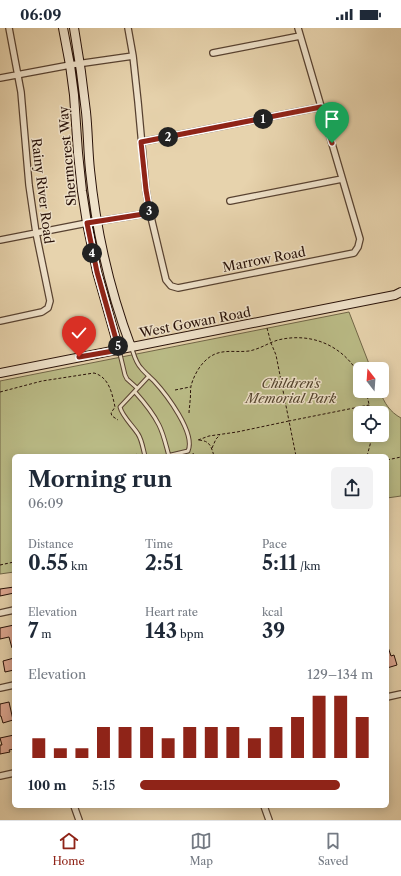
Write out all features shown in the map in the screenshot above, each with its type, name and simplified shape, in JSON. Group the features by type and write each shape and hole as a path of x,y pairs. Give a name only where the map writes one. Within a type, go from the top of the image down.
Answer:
{"street":[{"name":"Rainy River Road","path":"0,321 42,312 48,308 50,301 36,233 29,185 21,92 9,28"},
{"name":"Shermcrest Way","path":"63,28 74,95 80,179 87,223 97,272 119,350"},
{"name":"Shermcrest Way","path":"74,28 86,113 90,170 98,222 113,290 131,347"},
{"path":"0,240 87,223 150,213 146,190 133,56 128,28"},
{"path":"230,202 342,179 298,28"},
{"path":"213,53 300,36"},
{"path":"0,78 70,65 133,56"},
{"path":"141,142 321,107"},
{"name":"Marrow Road","path":"150,213 166,280 171,286 178,288 354,252 358,247 360,239 342,179"},
{"name":"West Gowan Road","path":"0,373 399,294"},
{"path":"0,613 12,610"},
{"path":"0,688 12,685"},
{"path":"389,697 401,694"},
{"path":"0,776 12,773"},
{"path":"75,808 79,820"},
{"path":"265,808 269,820"}],"lane":[{"path":"131,347 141,369 166,395 178,412 190,443 190,448 188,451 176,454"},
{"path":"119,350 125,375 127,379 137,388"},
{"path":"144,454 140,436 121,412 120,407 149,376"},
{"path":"135,392 151,411 160,426 168,454"}],"path":[{"path":"267,328 276,355 296,454"},
{"path":"188,413 191,400 190,386 198,370 209,357 218,353 251,351 284,338 294,337 312,339 331,346 346,357 353,366"},
{"path":"0,392 42,381 94,373 104,378 110,386 115,407 111,414 118,420"},
{"path":"174,390 190,386"},
{"path":"214,454 212,448 205,441 198,440 209,436 237,432 369,405 368,398"},
{"path":"212,448 216,438 221,434"},
{"path":"368,454 371,442"},
{"path":"389,460 401,457"},
{"path":"0,565 12,562"}],"green space":[{"name":"Children's Memorial Park","path":"349,312 368,362 353,362 353,398 383,398 387,406 353,406 353,442 389,442 389,408 401,418 401,496 389,498 389,454 12,454 12,572 0,574 0,381"}],"building":[{"path":"12,587 12,593 0,596 0,589"},
{"path":"12,625 12,648 9,637 0,639 0,628"},
{"path":"389,650 391,656 394,655 397,665 389,667"},
{"path":"12,659 12,670 5,672 3,661"},
{"path":"9,702 12,720 3,723 0,716 0,704"},
{"path":"12,735 12,749 9,750 10,752 0,754 0,745 2,745 0,738"}],"route":[{"path":"79,357 119,350 97,272 87,223 150,213 141,142 321,107 332,143"}]}
